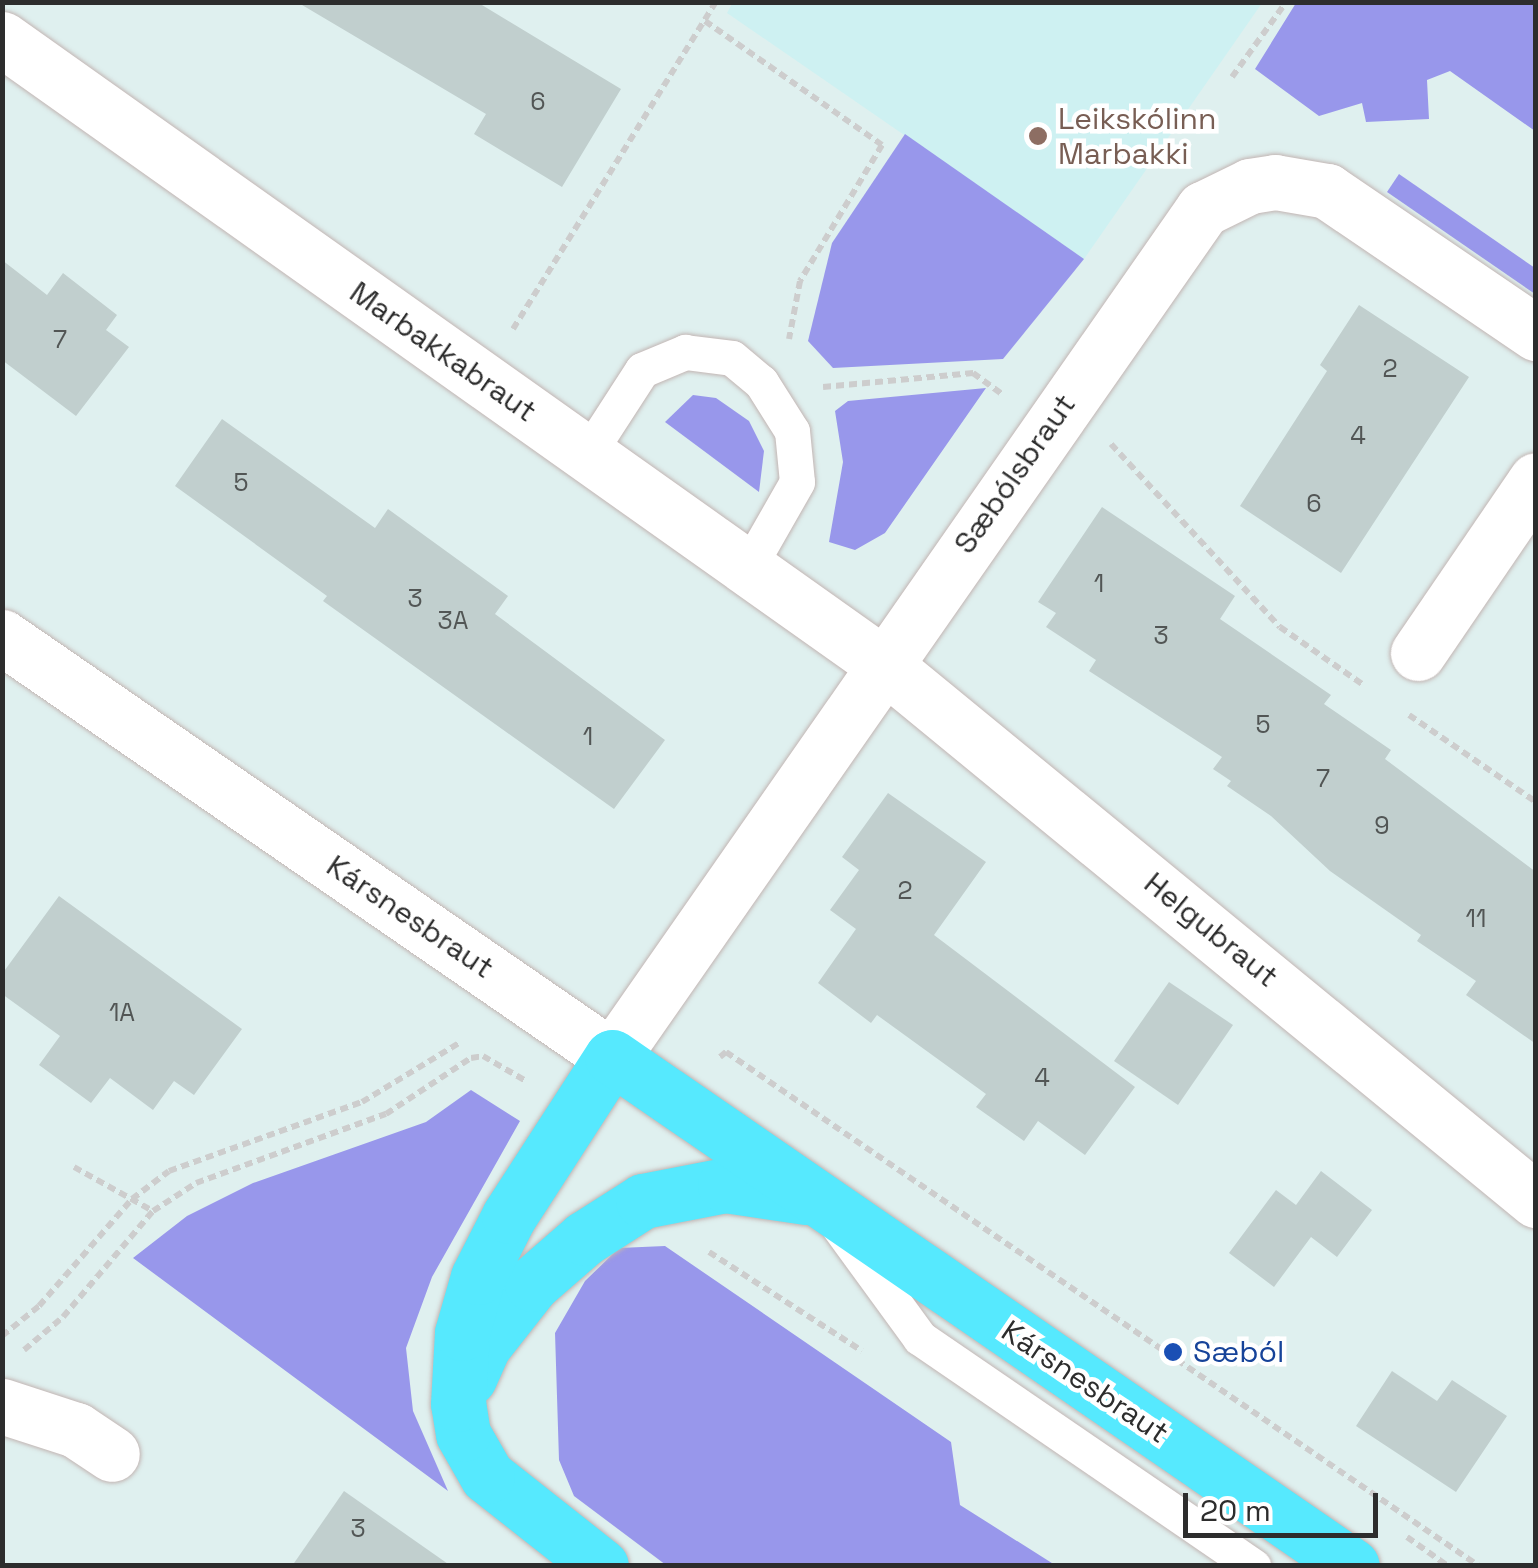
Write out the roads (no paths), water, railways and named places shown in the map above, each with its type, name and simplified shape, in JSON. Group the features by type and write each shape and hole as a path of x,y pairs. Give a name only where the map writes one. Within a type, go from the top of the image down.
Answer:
{"main road":[{"name":"Kársnesbraut","path":"612,1058 1352,1566"},
{"path":"601,1566 487,1476 463,1434 458,1404 462,1332 478,1278 509,1216 612,1058"},
{"path":"458,1404 484,1345 532,1284 584,1238 643,1201 725,1185 817,1198"}],"street":[{"name":"Marbakkabraut","path":"2,39 883,664"},
{"name":"Sæbólsbraut","path":"612,1058 1184,228 1226,194 1276,182 1326,191 1536,333"},
{"path":"1418,653 1536,480"},
{"name":"Kársnesbraut","path":"2,638 612,1058"},
{"name":"Helgubraut","path":"883,664 1536,1200"},
{"path":"8,1382 112,1454"}],"lane":[{"path":"588,454 642,370 685,352 732,358 767,392 792,431 798,482 748,568"},
{"name":"Kársnesbraut","path":"817,1198 920,1338 1253,1566"}],"place":[{"name":"Leikskólinn Marbakki","path":"1038,136"},
{"name":"Sæból","path":"1173,1352"}]}
